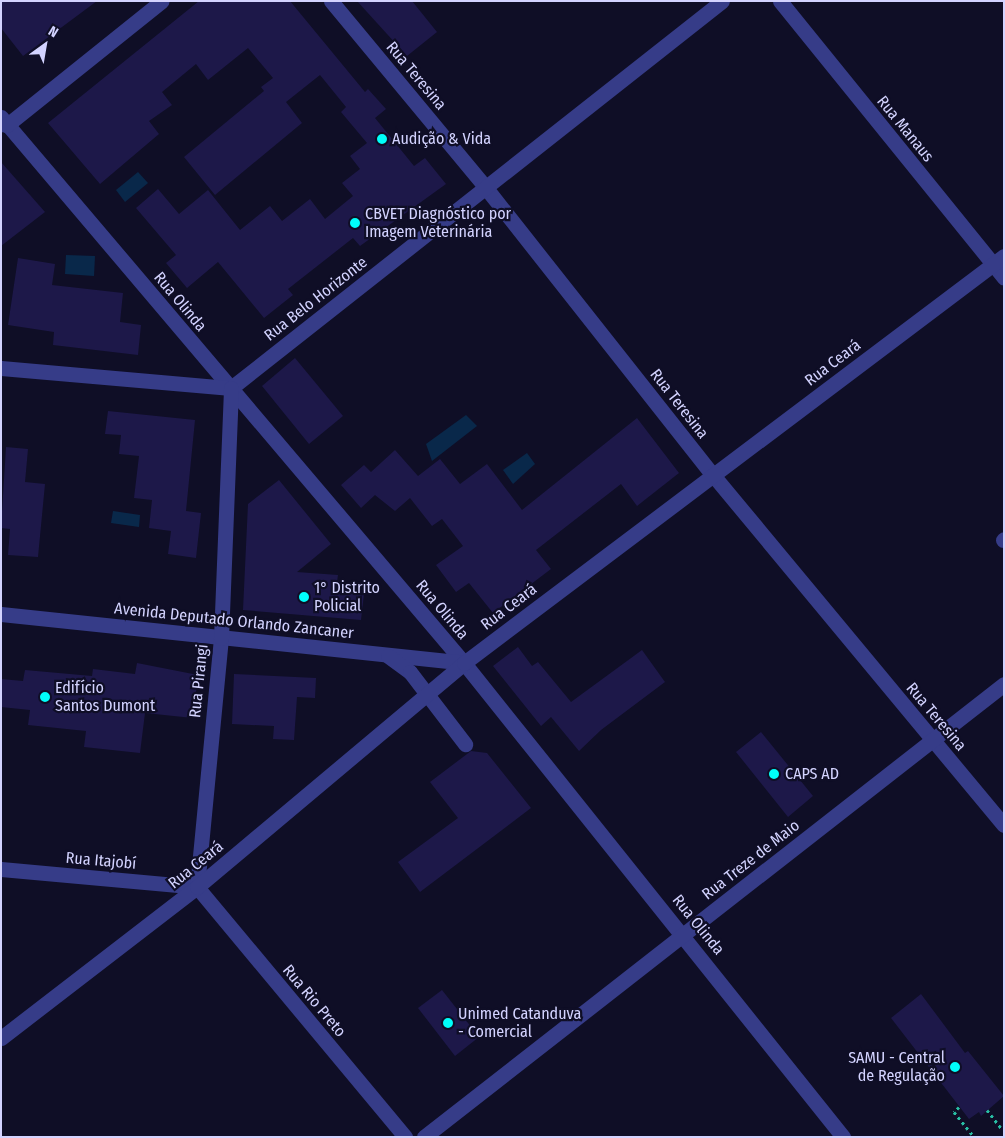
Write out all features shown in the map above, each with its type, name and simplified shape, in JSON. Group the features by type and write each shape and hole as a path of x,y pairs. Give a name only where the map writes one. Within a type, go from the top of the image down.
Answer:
{"street":[{"path":"3,122 162,1"},
{"name":"Rua Teresina","path":"331,1 486,188 713,475 1004,825"},
{"name":"Rua Belo Horizonte","path":"231,388 722,1"},
{"name":"Rua Manaus","path":"780,1 998,260 1004,278"},
{"name":"Rua Olinda","path":"3,122 464,663 684,935 844,1137"},
{"name":"Rua Ceará","path":"1,1038 197,888 464,663 998,260"},
{"path":"1,368 231,388"},
{"name":"Rua Pirangi","path":"197,888 222,638 231,388"},
{"name":"Avenida Deputado Orlando Zancaner","path":"1,614 464,663"},
{"path":"387,655 410,672 464,744"},
{"name":"Rua Treze de Maio","path":"424,1137 684,935 931,739 1004,684"},
{"name":"Rua Itajobí","path":"1,869 197,888"},
{"name":"Rua Rio Preto","path":"197,888 405,1137"}],"path":[{"path":"959,1107 954,1112 974,1137"},
{"path":"987,1110 1001,1128"}],"water":[{"path":"138,172 148,183 125,202 116,190"},
{"path":"66,255 95,256 94,276 65,274"},
{"path":"466,415 477,426 432,461 426,444"},
{"path":"527,453 535,464 513,484 503,470"},
{"path":"113,511 140,515 139,527 111,523"}],"building":[{"path":"1,1 97,1 23,56 1,28"},
{"path":"199,1 290,1 365,92 368,89 386,109 375,118 414,166 425,158 446,184 360,246 353,238 288,289 293,295 264,318 218,262 187,288 166,263 176,255 136,208 158,189 179,214 208,190 240,230 270,206 282,221 310,199 325,219 353,196 342,183 360,169 350,156 367,143 341,112 346,107 320,75 286,102 302,123 215,195 184,157 264,91 261,87 273,78 248,48 208,80 196,64 162,92 172,105 149,121 159,134 100,184 48,123"},
{"path":"357,1 412,1 437,32 407,56"},
{"path":"1,162 45,212 1,246"},
{"path":"18,258 55,264 52,285 123,293 120,322 141,325 138,355 53,345 54,332 8,325"},
{"path":"295,358 343,416 309,444 262,386"},
{"path":"108,411 195,420 186,511 201,513 196,558 168,554 171,531 149,528 152,500 134,498 139,456 119,454 121,435 105,434"},
{"path":"637,418 679,473 637,506 621,484 536,550 551,569 493,613 469,583 456,592 436,565 463,546 442,519 432,526 410,498 395,511 375,495 361,508 341,485 364,465 371,472 395,450 418,476 440,459 460,484 487,464 522,510"},
{"path":"6,447 28,449 25,482 45,484 38,557 8,555 10,529 1,528"},
{"path":"279,480 331,544 297,572 338,575 337,582 365,585 361,620 243,610 248,504"},
{"path":"518,647 532,666 538,662 571,702 642,650 665,682 601,730 579,751 551,717 541,726 493,666"},
{"path":"137,663 198,675 193,718 145,713 140,753 84,747 86,731 28,725 30,710 1,707 1,679 23,681 25,670 92,676 93,669 135,674"},
{"path":"234,674 316,678 315,698 297,697 294,740 273,739 274,726 232,724"},
{"name":"CAPS AD","path":"761,732 813,796 788,817 736,752"},
{"path":"471,751 487,753 531,808 420,892 398,862 458,818 430,782"},
{"name":"Unimed Catanduva - Comercial","path":"442,990 479,1037 455,1056 418,1008"},
{"name":"SAMU - Central de Regulação","path":"921,994 965,1053 968,1051 1004,1096 981,1116 979,1112 969,1119 891,1018"}],"place":[{"name":"Audição & Vida","path":"382,139"},
{"name":"CBVET Diagnóstico por Imagem Veterinária","path":"355,223"},
{"name":"1° Distrito Policial","path":"304,597"},
{"name":"Edifício Santos Dumont","path":"45,697"},
{"name":"CAPS AD","path":"774,774"},
{"name":"Unimed Catanduva - Comercial","path":"448,1023"},
{"name":"SAMU - Central de Regulação","path":"955,1067"}]}
